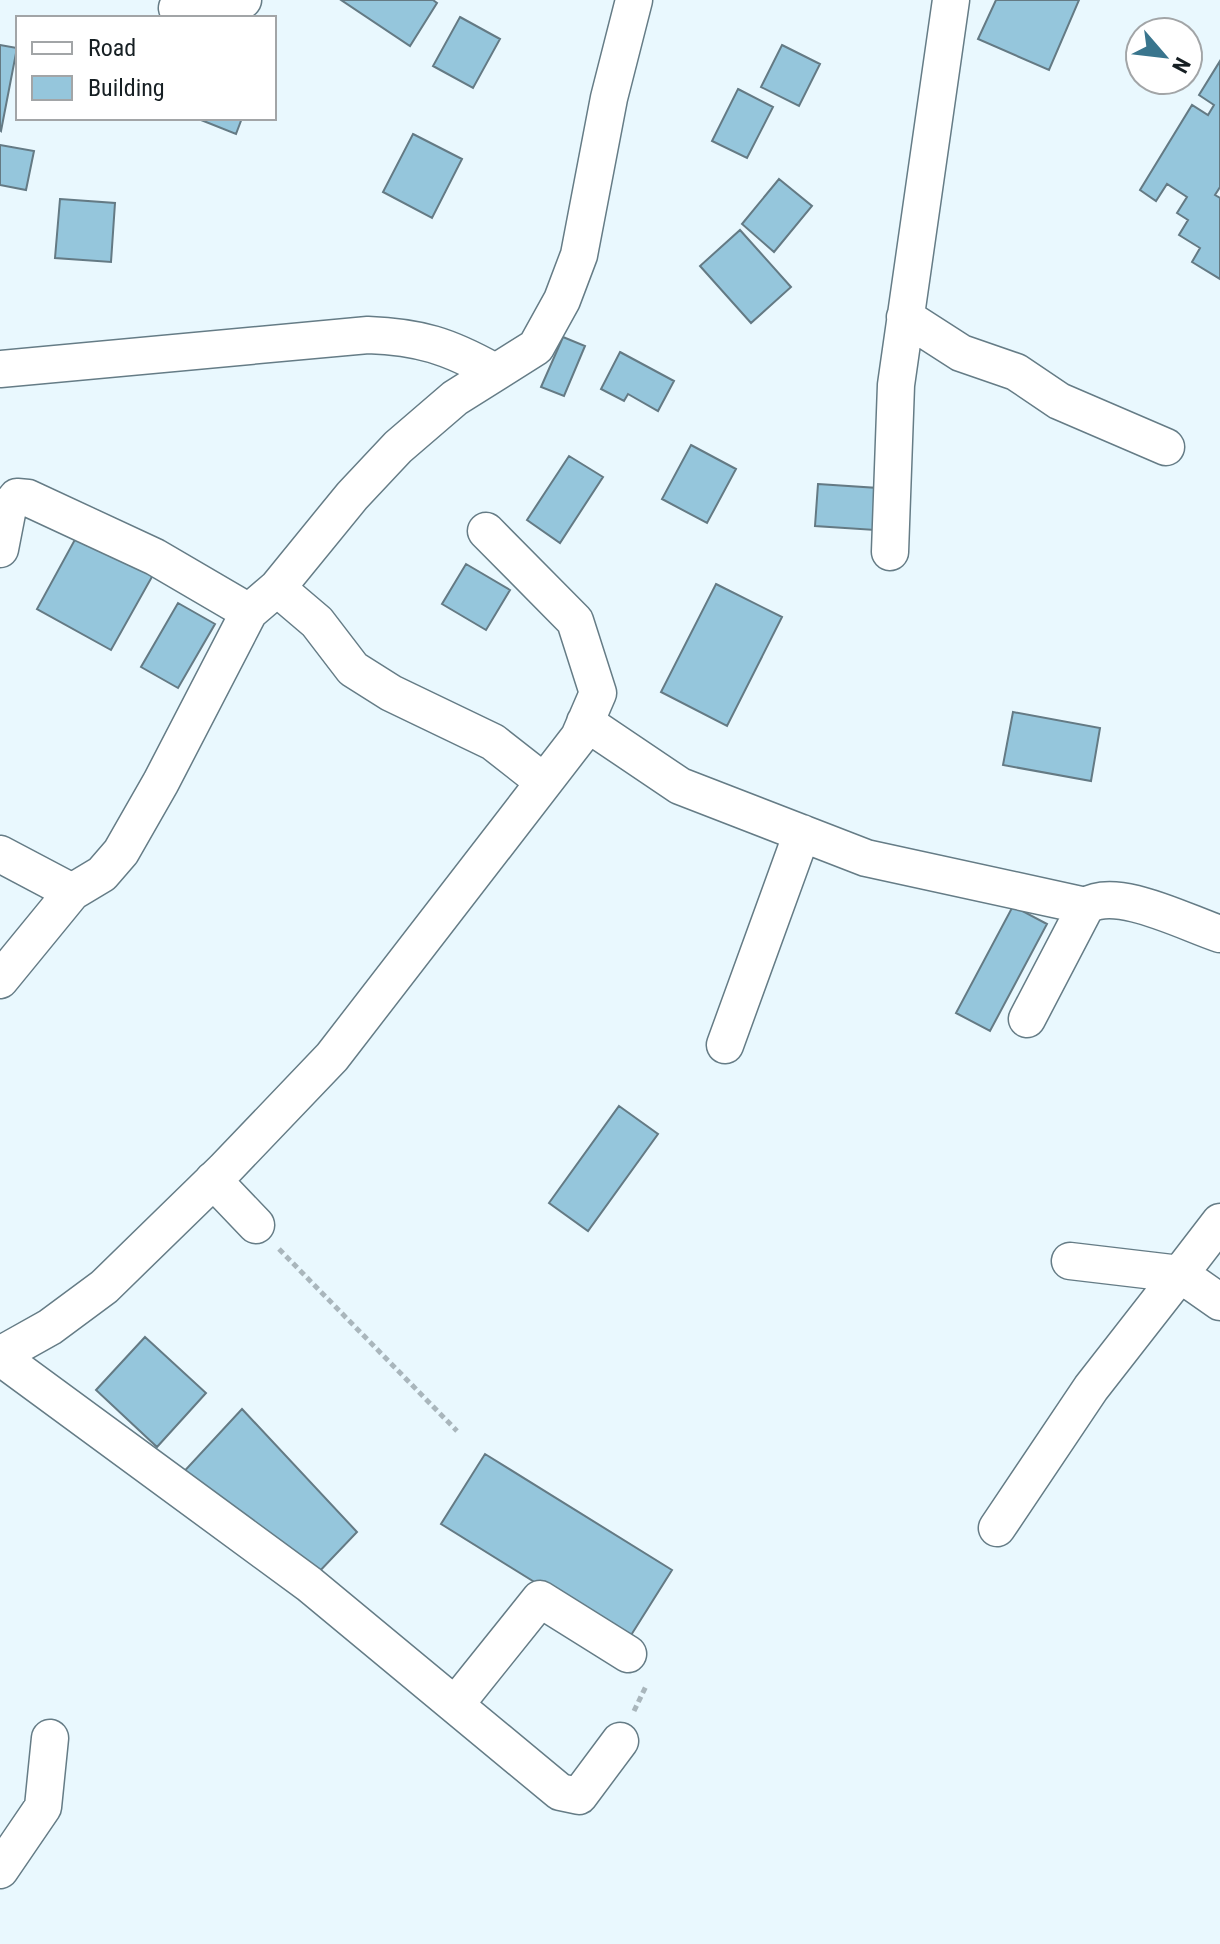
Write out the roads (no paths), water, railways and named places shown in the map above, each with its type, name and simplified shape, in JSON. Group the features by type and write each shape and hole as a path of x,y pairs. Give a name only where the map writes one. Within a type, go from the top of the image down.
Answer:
{"street":[{"path":"177,8 243,0"},
{"path":"0,980 72,892 102,874 121,852 249,612 277,588 352,496 398,447 493,371 536,347 562,300 579,255 609,98 634,0"},
{"path":"890,552 896,385 951,0"},
{"path":"905,317 961,353 1016,372 1059,401 1166,447"},
{"path":"0,369 368,335 412,337 452,348 493,371"},
{"path":"0,549 8,508 17,497 28,498 155,557 249,612"},
{"path":"486,531 575,621 598,693 579,737 332,1057 104,1287 50,1327 0,1356 309,1584 553,1787 569,1796 579,1796 620,1741"},
{"path":"277,588 317,622 353,669 391,693 493,742 544,782"},
{"path":"585,722 680,786 866,858 1086,906"},
{"path":"725,1045 802,833"},
{"path":"0,854 72,892"},
{"path":"1027,1019 1086,906 1099,898 1128,901 1220,934"},
{"path":"213,1180 256,1225"},
{"path":"997,1528 1091,1388 1220,1222"},
{"path":"1070,1261 1180,1274 1220,1302"},
{"path":"455,1705 540,1599 628,1654"},
{"path":"0,1870 43,1807 50,1738"}]}
